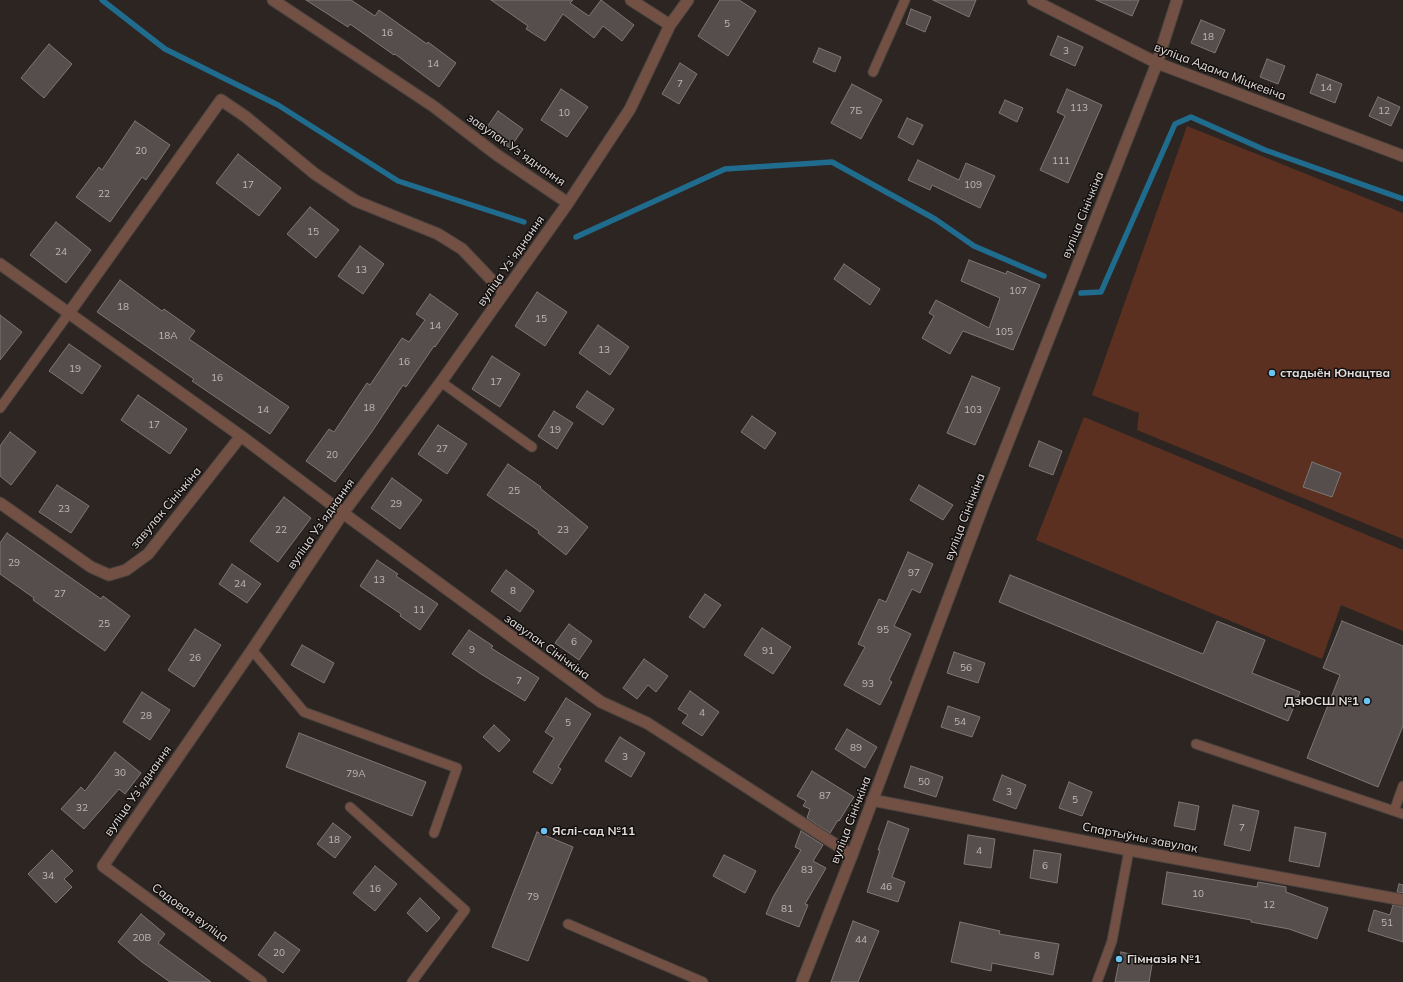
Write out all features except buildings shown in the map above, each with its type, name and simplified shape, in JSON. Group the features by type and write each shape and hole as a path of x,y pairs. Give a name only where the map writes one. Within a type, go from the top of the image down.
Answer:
{"street":[{"name":"завулак Узʼяднання","path":"274,0 433,106 497,154 568,203 630,109 670,25 688,0"},
{"path":"631,0 670,25"},
{"name":"вуліца Адама Міцкевіча","path":"1033,0 1158,63 1403,156"},
{"name":"вуліца Сінічкіна","path":"802,982 852,855 983,506 1158,63 1177,0"},
{"path":"69,313 222,100 246,117 315,174 356,201 438,234 462,249 504,293"},
{"name":"вуліца Узʼяднання","path":"102,866 252,650 343,513 441,382 568,203"},
{"name":"завулак Сінічкіна","path":"0,264 241,436 343,513 601,702 647,723 852,855"},
{"name":"завулак Сінічкіна","path":"0,503 91,567 109,575 126,570 148,554 241,436"},
{"name":"Спартыўны завулак","path":"872,800 1129,850 1403,900"},
{"name":"Садовая вуліца","path":"102,866 261,982"}],"lane":[{"path":"873,72 905,0"},
{"path":"0,408 69,313"},
{"path":"441,382 532,447"},
{"path":"252,650 304,712 457,768 434,833"},
{"path":"1196,744 1399,813 1403,786"},
{"path":"350,807 465,910 412,982"},
{"path":"1098,982 1112,941 1129,850"},
{"path":"568,924 703,982"}],"shaded area":[{"name":"стадыён Юнацтва","path":"1187,126 1403,213 1403,539 1137,430 1139,413 1092,395"},
{"path":"1084,417 1403,550 1403,631 1341,605 1322,659 1036,540"}],"waterway":[{"path":"102,0 165,49 278,105 398,181 524,222"},
{"path":"1081,293 1101,292 1175,124 1191,117 1265,150 1403,199"},
{"path":"576,237 725,169 832,162 935,219 974,246 1044,276"}],"place":[{"name":"стадыён Юнацтва","path":"1272,373"},
{"name":"ДзЮСШ №1","path":"1367,701"},
{"name":"Яслі-сад №11","path":"544,831"},
{"name":"Гімназія №1","path":"1119,959"}]}
